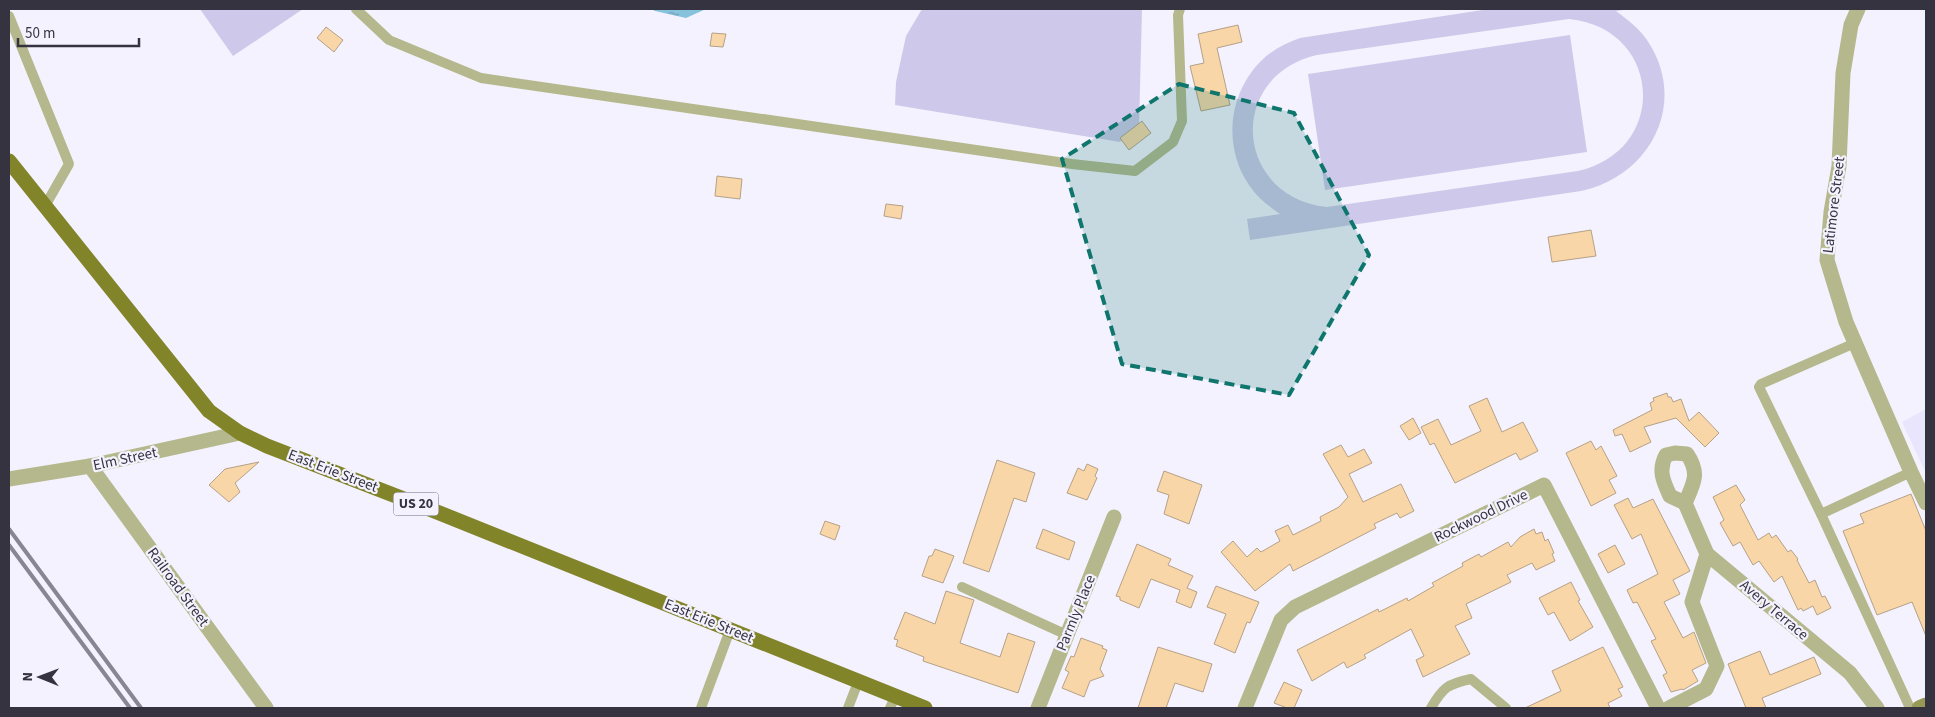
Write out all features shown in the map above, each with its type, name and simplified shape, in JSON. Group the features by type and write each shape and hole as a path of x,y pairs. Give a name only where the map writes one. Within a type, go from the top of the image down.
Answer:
{"main road":[{"name":"East Erie Street","path":"9,161 210,411 240,433 267,446 858,682 892,703 925,708"},
{"path":"1919,708 1926,705"}],"street":[{"name":"Latimore Street","path":"1858,9 1851,24 1843,73 1839,166 1830,212 1827,260 1846,322 1926,503"},
{"name":"Elm Street","path":"9,479 90,466 240,433"},
{"name":"Railroad Street","path":"90,466 266,708"},
{"name":"Rockwood Drive","path":"1244,708 1281,620 1295,607 1544,485 1658,708"},
{"name":"Avery Terrace","path":"1685,503 1707,554 1850,673 1877,708"},
{"name":"Parmly Place","path":"1038,708 1114,517"},
{"path":"1669,708 1706,689 1718,666 1692,602 1707,554"}],"lane":[{"path":"356,9 389,40 481,78 1072,164 1134,171 1173,142 1182,121 1178,15 1180,9"},
{"path":"9,16 68,164 45,206"},
{"path":"1855,343 1761,384 1759,387 1822,514 1910,708"},
{"path":"1822,514 1911,472"},
{"path":"962,587 1067,635"},
{"path":"701,708 730,630"},
{"path":"1431,708 1438,696 1450,684 1471,679 1506,708"},
{"path":"848,708 858,682"}],"highlighted area":[{"path":"1179,84 1294,113 1369,255 1289,395 1122,364 1062,159"}],"shaded area":[{"path":"200,9 303,9 233,56"},
{"path":"922,9 1142,9 1139,127 1120,142 895,105 896,82 906,36"},
{"path":"1489,9 1631,9 1616,11 1633,24 1644,36 1659,64 1664,88 1663,111 1656,133 1644,153 1627,170 1606,183 1581,191 1250,240 1247,219 1280,214 1256,193 1241,170 1235,154 1233,138 1233,121 1236,105 1250,74 1261,61 1279,47 1300,38","holes":["1569,19 1600,27 1623,44 1637,66 1643,90 1640,116 1628,140 1608,159 1578,171 1327,207 1296,198 1273,182 1259,160 1253,135 1256,110 1267,86 1287,67 1317,55"]},
{"path":"1570,35 1587,152 1325,190 1308,74"},
{"path":"1926,409 1926,473 1902,422"}],"water":[{"path":"651,9 706,9 686,18"}],"building":[{"path":"1238,25 1242,42 1217,48 1230,105 1201,111 1190,66 1204,63 1198,34"},
{"path":"326,27 343,40 334,52 317,38"},
{"path":"712,33 726,34 723,47 710,46"},
{"path":"1142,121 1151,133 1129,150 1120,138"},
{"path":"717,176 742,179 740,199 715,196"},
{"path":"886,204 903,206 901,219 884,216"},
{"path":"1591,230 1596,256 1552,262 1548,237"},
{"path":"1667,393 1673,402 1681,399 1689,421 1699,412 1719,433 1705,447 1676,418 1644,427 1651,442 1630,452 1622,434 1615,436 1613,430 1652,410 1650,403 1654,401 1653,398"},
{"path":"1487,398 1502,432 1523,422 1538,451 1520,460 1516,453 1455,483 1434,443 1430,445 1421,427 1438,419 1451,445 1481,431 1469,406"},
{"path":"1413,418 1421,433 1409,440 1400,426"},
{"path":"1591,441 1596,450 1601,446 1617,476 1609,480 1616,493 1591,506 1566,453"},
{"path":"1341,445 1348,457 1364,449 1372,463 1349,474 1363,502 1401,484 1414,511 1400,518 1397,513 1374,524 1376,528 1293,571 1290,564 1255,591 1221,552 1233,541 1247,557 1257,548 1261,552 1280,541 1275,531 1288,525 1293,535 1321,521 1320,517 1339,507 1348,497 1323,454"},
{"path":"997,460 1035,473 1026,502 1014,498 989,572 963,563"},
{"path":"259,462 235,483 240,492 229,502 209,485 225,469"},
{"path":"1087,464 1098,469 1095,476 1097,478 1087,500 1067,493 1078,468 1084,471"},
{"path":"1164,471 1202,485 1189,524 1164,514 1169,495 1157,491"},
{"path":"1736,485 1745,500 1740,505 1758,540 1769,533 1772,538 1776,535 1788,552 1791,550 1798,559 1809,583 1815,580 1822,597 1825,596 1831,608 1817,615 1813,606 1803,611 1801,608 1798,610 1782,576 1774,582 1759,561 1753,565 1740,542 1733,546 1720,523 1724,520 1713,497"},
{"path":"1911,494 1926,531 1926,636 1912,602 1877,615 1843,531 1864,523 1860,514"},
{"path":"1628,498 1633,508 1653,499 1690,571 1673,580 1680,594 1664,602 1683,638 1694,632 1706,663 1692,670 1698,681 1683,690 1671,692 1663,675 1667,673 1651,641 1656,639 1637,602 1633,603 1627,590 1658,574 1641,534 1632,539 1614,505"},
{"path":"825,521 840,526 835,540 820,534"},
{"path":"1043,529 1075,542 1069,560 1036,548"},
{"path":"1534,529 1536,534 1542,532 1545,541 1548,539 1555,561 1536,570 1532,563 1507,575 1511,582 1466,604 1472,618 1455,626 1470,654 1423,677 1416,660 1424,656 1411,629 1364,655 1366,658 1347,668 1344,662 1312,681 1297,650 1378,609 1379,612 1407,598 1408,601 1434,586 1432,583 1463,566 1462,563 1479,554 1481,557 1508,542 1511,547 1520,537"},
{"path":"1137,544 1171,559 1168,565 1193,576 1187,588 1197,592 1191,608 1176,602 1180,590 1151,579 1139,608 1120,600 1120,597 1116,596"},
{"path":"1615,545 1625,564 1608,573 1598,554"},
{"path":"935,549 954,556 943,583 922,576 929,556 932,556"},
{"path":"1571,582 1580,600 1578,601 1593,627 1570,641 1554,612 1548,615 1539,598"},
{"path":"1216,586 1259,602 1250,623 1247,622 1235,653 1214,644 1226,614 1207,607"},
{"path":"946,591 974,600 960,643 1000,657 1008,633 1035,642 1018,693 923,661 924,657 896,646 898,640 894,639 905,612 935,624"},
{"path":"1081,638 1103,646 1102,648 1107,650 1100,669 1104,676 1090,681 1084,697 1062,688 1069,672 1065,670 1071,656 1074,657"},
{"path":"1158,647 1212,664 1203,692 1175,683 1166,708 1138,708"},
{"path":"1603,647 1623,687 1618,689 1622,696 1608,703 1610,708 1525,708 1561,691 1552,671"},
{"path":"1760,651 1770,675 1814,657 1821,674 1762,698 1766,708 1746,708 1728,664"},
{"path":"1284,682 1302,690 1294,708 1287,708 1274,703"}],"railway":[{"path":"9,529 141,708"},
{"path":"9,545 130,708"}]}
